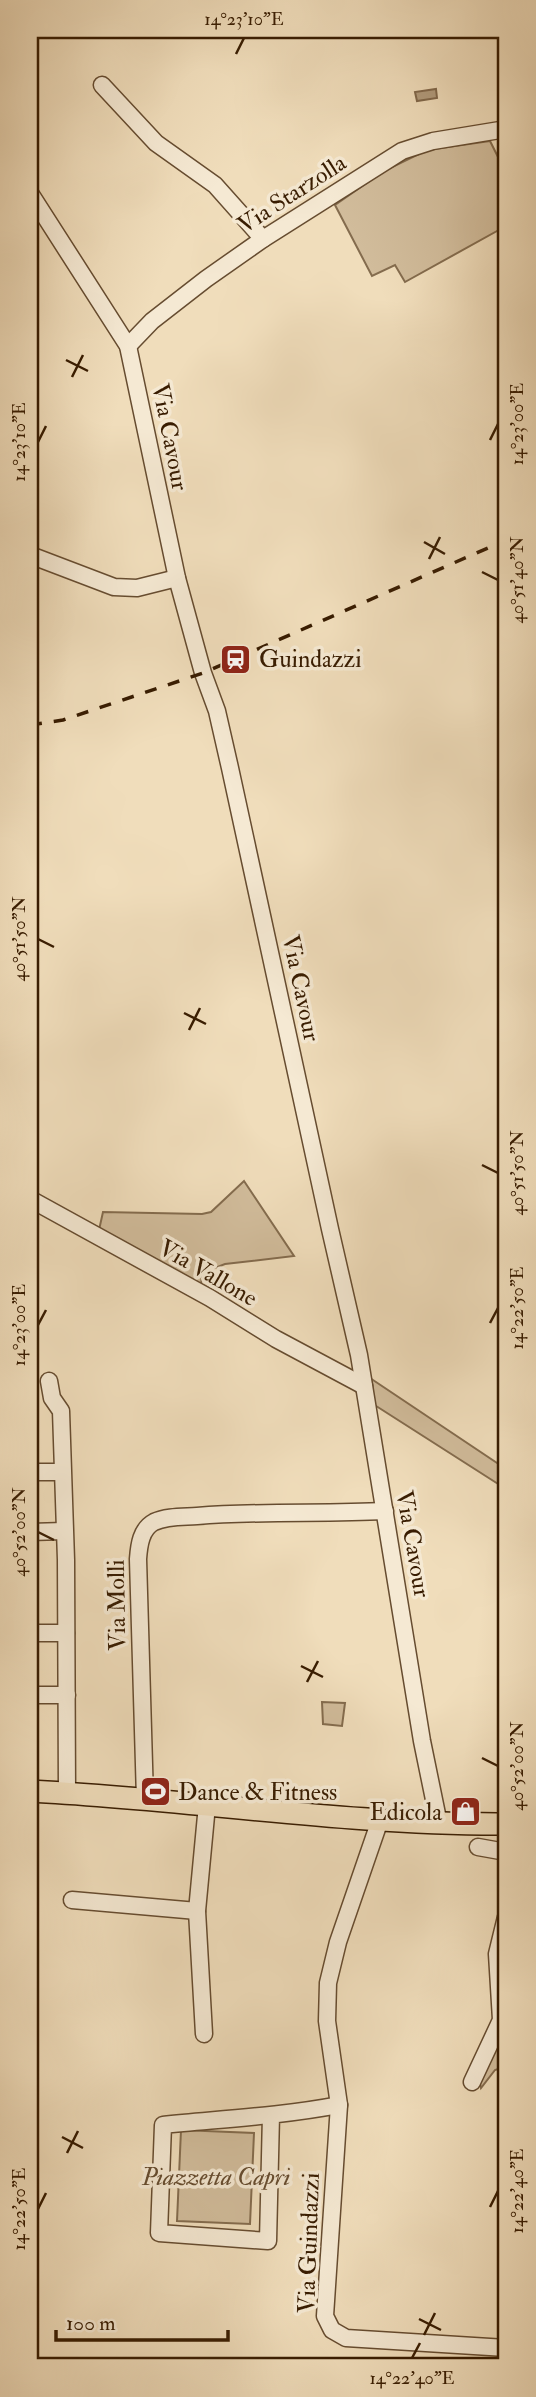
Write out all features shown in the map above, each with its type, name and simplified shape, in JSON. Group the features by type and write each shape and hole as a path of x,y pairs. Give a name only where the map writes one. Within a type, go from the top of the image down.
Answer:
{"main road":[{"path":"30,1791 380,1820 506,1825"}],"street":[{"path":"102,85 156,143 215,185 263,239"},
{"name":"Via Starzolla","path":"128,346 171,304 263,239 402,151 433,141 506,129"},
{"name":"Via Cavour","path":"30,192 128,346 177,578 203,673 217,711 230,768 365,1386 422,1741 439,1824"},
{"path":"30,555 114,587 137,588 177,578"},
{"name":"Via Vallone","path":"30,1199 210,1298 276,1339 365,1386"},
{"path":"49,1381 52,1398 61,1410 67,1793"},
{"path":"30,1472 62,1472"},
{"name":"Via Molli","path":"145,1799 138,1559 139,1543 145,1529 164,1518 189,1516 386,1511"},
{"path":"30,1532 64,1531"},
{"path":"30,1633 66,1633"},
{"path":"30,1695 66,1695"},
{"path":"204,2034 197,1911 207,1805"},
{"name":"Via Guindazzi","path":"380,1820 338,1942 328,1983 327,2021 339,2105 325,2316 332,2330 346,2338 506,2348"},
{"path":"478,1847 506,1852"},
{"path":"72,1900 197,1911"},
{"path":"472,2082 501,2020 497,1954 506,1917"},
{"name":"Via Guindazzi","path":"271,2115 268,2241 159,2233 163,2125 271,2115 339,2105"}],"green space":[{"path":"490,141 506,173 506,226 405,282 395,265 372,276 335,205 384,171 427,150"},
{"path":"244,1181 294,1256 225,1264 202,1273 201,1286 99,1230 103,1212 211,1212"},
{"path":"370,1378 506,1469 506,1489 373,1404"},
{"path":"322,1702 345,1703 342,1726 323,1724"},
{"path":"506,1930 506,2066 495,2070 481,2088 479,2080 501,2031 501,1949"},
{"name":"Piazzetta Capri","path":"181,2130 254,2133 250,2224 177,2221"}],"shaded area":[{"path":"436,89 437,98 417,101 415,92"}],"railway":[{"path":"30,725 63,720 203,673 506,540"}],"place":[{"name":"Guindazzi","path":"236,659"},
{"name":"Dance & Fitness","path":"155,1792"},
{"name":"Edicola","path":"465,1812"}]}
